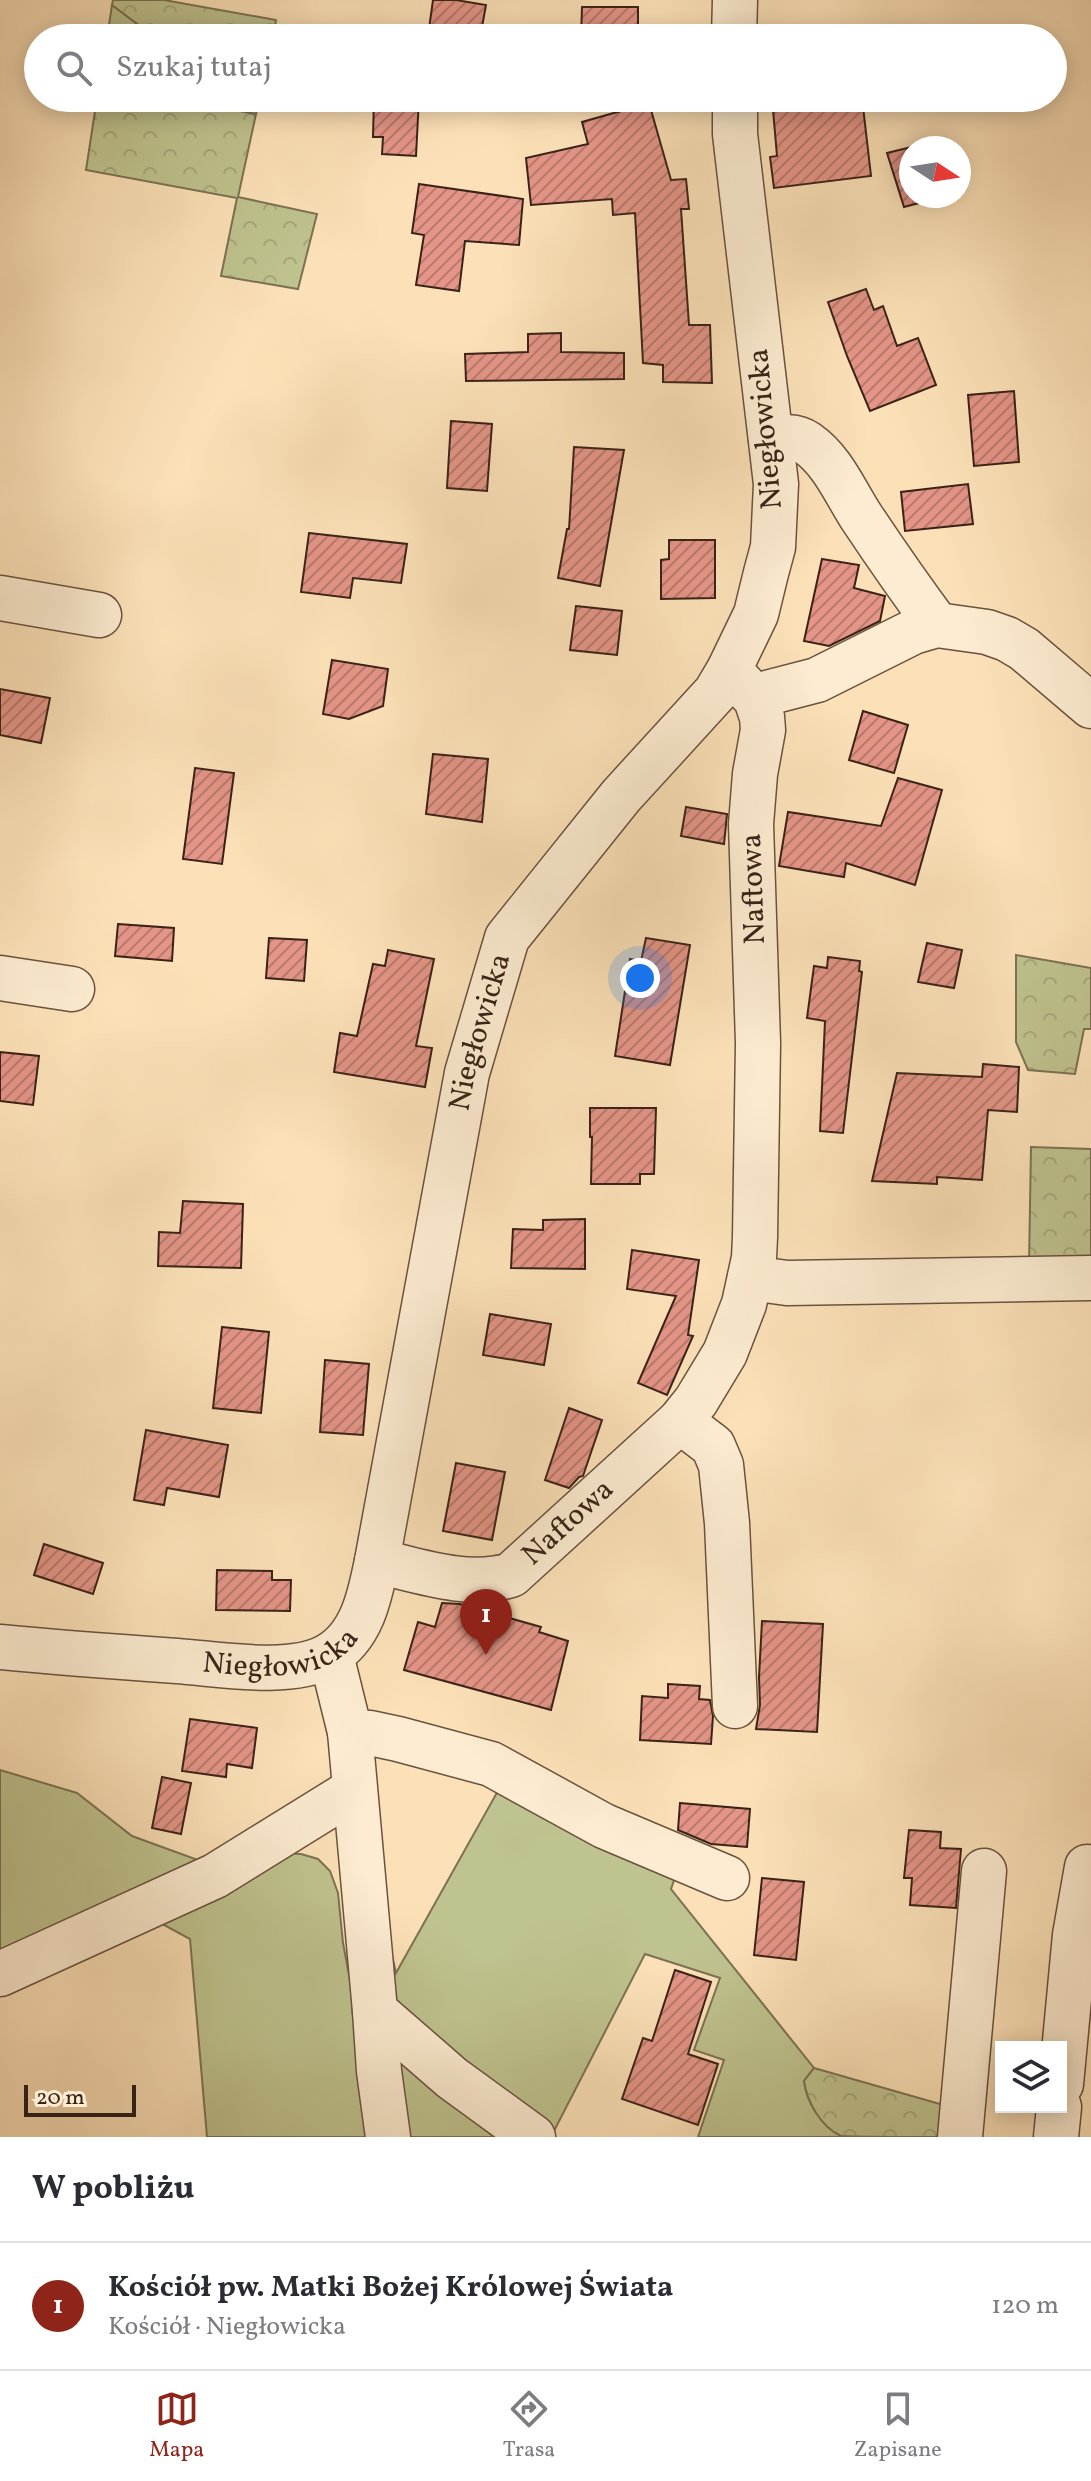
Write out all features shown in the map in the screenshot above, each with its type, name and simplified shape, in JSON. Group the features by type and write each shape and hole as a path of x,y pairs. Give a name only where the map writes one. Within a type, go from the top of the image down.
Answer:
{"street":[{"path":"734,24 735,0"},
{"name":"Niegłowicka","path":"0,1647 267,1667 309,1664 331,1655 360,1622 377,1561 467,1073 507,938 621,796 716,692 742,685 773,547 776,484 735,134 735,112"},
{"path":"771,439 794,437 806,442 827,463 898,573 937,625"},
{"path":"0,598 99,615"},
{"path":"742,685 767,693 817,680 913,632 937,625 987,632 1007,639 1024,649 1091,706"},
{"name":"Naftowa","path":"377,1561 465,1580 490,1581 511,1575 680,1421 696,1401 736,1330 750,1278 755,1237 759,1119 751,824 763,730 762,717 742,685"},
{"path":"0,978 72,989"},
{"path":"750,1278 787,1283 1091,1278"},
{"path":"680,1421 713,1446 721,1465 727,1523 735,1706"},
{"path":"331,1655 350,1732 379,2071 388,2137"},
{"path":"350,1732 398,1739 491,1764 604,1826 727,1878"},
{"path":"0,1974 215,1876 354,1790"},
{"path":"1065,2041 1075,1935 1087,1867"},
{"path":"960,2137 984,1871"},
{"path":"375,2011 452,2078 533,2137"},
{"path":"1056,2137 1058,2113"}],"green space":[{"path":"113,0 164,0 276,20 275,24 137,24 112,5"},
{"path":"112,5 137,24 109,24"},
{"path":"95,112 256,114 238,197 317,214 298,289 221,276 237,198 86,170"},
{"path":"1016,955 1091,968 1091,1029 1084,1029 1075,1074 1028,1070 1016,1042"},
{"path":"1031,1147 1091,1149 1091,1269 1029,1266"},
{"path":"0,1770 77,1793 132,1836 209,1864 0,1958"},
{"path":"504,1780 678,1869 671,1889 814,2068 804,2081 808,2098 822,2120 843,2137 698,2137 724,2060 694,2050 720,1978 645,1954 553,2133 399,2011 393,1993 390,1947 396,1973"},
{"path":"282,1853 318,1859 330,1871 338,1893 343,1943 365,2060 375,2137 207,2137 190,1939 155,1920"},
{"path":"388,2047 494,2137 402,2137"},
{"path":"814,2068 954,2108 954,2137 841,2136 821,2120 808,2097 804,2081"}],"building":[{"path":"433,0 486,5 483,24 430,24"},
{"path":"582,7 638,7 638,24 581,24"},
{"path":"374,112 418,112 416,156 382,154 383,137 373,137"},
{"path":"617,112 652,112 671,180 686,179 689,209 681,209 689,325 710,325 712,383 663,382 663,365 643,363 635,213 613,215 612,199 531,205 526,158 588,144 582,122"},
{"path":"773,112 864,112 871,176 774,188 770,157 777,156"},
{"path":"899,150 899,191 887,153"},
{"path":"419,184 523,199 519,245 465,241 459,291 416,285 424,235 412,233"},
{"path":"866,289 874,310 883,306 897,346 918,338 936,385 870,411 828,302"},
{"path":"561,333 561,352 624,353 624,379 466,381 465,354 528,352 528,334"},
{"path":"1014,391 1019,462 974,466 968,395"},
{"path":"451,421 492,424 487,491 447,488"},
{"path":"574,447 624,450 600,586 558,578 569,529"},
{"path":"968,484 973,524 905,531 901,492"},
{"path":"309,533 407,544 401,583 353,578 350,598 301,592"},
{"path":"669,540 715,540 715,598 661,599 661,560 669,559"},
{"path":"822,559 859,565 854,588 885,596 880,621 829,646 804,641"},
{"path":"576,606 622,611 617,655 570,650"},
{"path":"332,660 388,669 383,706 349,719 323,714"},
{"path":"0,689 50,698 41,743 0,735"},
{"path":"863,711 908,725 894,773 849,760"},
{"path":"433,754 488,759 482,822 426,814"},
{"path":"195,768 234,773 222,864 183,859"},
{"path":"898,778 942,790 915,885 846,863 844,877 779,866 788,812 881,826"},
{"path":"686,807 727,814 724,844 681,836"},
{"path":"118,924 174,928 172,961 115,956"},
{"path":"269,938 307,940 304,981 266,978"},
{"path":"646,938 690,945 670,1065 615,1056 630,959 641,961"},
{"path":"927,943 962,950 954,988 918,982"},
{"path":"388,950 434,959 416,1046 432,1048 425,1087 334,1072 340,1033 357,1036 373,964 385,966"},
{"path":"828,957 860,961 859,971 862,972 843,1133 820,1131 825,1021 807,1018 814,966 827,968"},
{"path":"0,1052 39,1056 33,1105 0,1101"},
{"path":"983,1064 1019,1067 1017,1112 988,1110 982,1180 937,1177 937,1184 872,1181 897,1073 982,1077"},
{"path":"590,1108 656,1108 654,1174 640,1174 640,1184 591,1184"},
{"path":"183,1201 243,1204 241,1268 158,1266 159,1232 180,1233"},
{"path":"585,1219 585,1269 511,1268 513,1229 543,1230 543,1220"},
{"path":"632,1250 699,1260 688,1335 693,1336 667,1395 638,1383 676,1296 627,1289"},
{"path":"490,1314 551,1324 544,1365 483,1355"},
{"path":"222,1327 269,1332 261,1413 213,1408"},
{"path":"325,1360 369,1364 363,1435 320,1432"},
{"path":"569,1408 602,1420 583,1476 569,1488 545,1480"},
{"path":"146,1430 228,1445 219,1497 167,1488 164,1505 134,1500"},
{"path":"456,1463 505,1472 492,1540 443,1531"},
{"path":"44,1544 103,1563 93,1594 34,1575"},
{"path":"217,1570 272,1571 272,1580 291,1580 290,1611 216,1610"},
{"path":"442,1603 460,1604 541,1627 539,1632 568,1641 551,1710 404,1670 418,1622 435,1627"},
{"path":"762,1621 823,1624 817,1732 756,1729 760,1705"},
{"path":"668,1684 700,1686 699,1699 710,1700 713,1716 711,1744 640,1740 642,1696 668,1698"},
{"path":"190,1719 257,1728 252,1768 227,1764 226,1777 182,1771"},
{"path":"162,1777 191,1783 181,1834 152,1828"},
{"path":"680,1803 750,1809 747,1847 711,1844 678,1830"},
{"path":"909,1830 941,1832 940,1848 961,1849 956,1908 910,1905 912,1878 904,1878"},
{"path":"762,1878 804,1882 796,1960 754,1955"},
{"path":"675,1970 711,1982 688,2054 718,2064 698,2125 622,2099 643,2038 652,2041"}],"place":[{"name":"Kościół pw. Matki Bożej Królowej Świata","path":"486,1655"}]}
